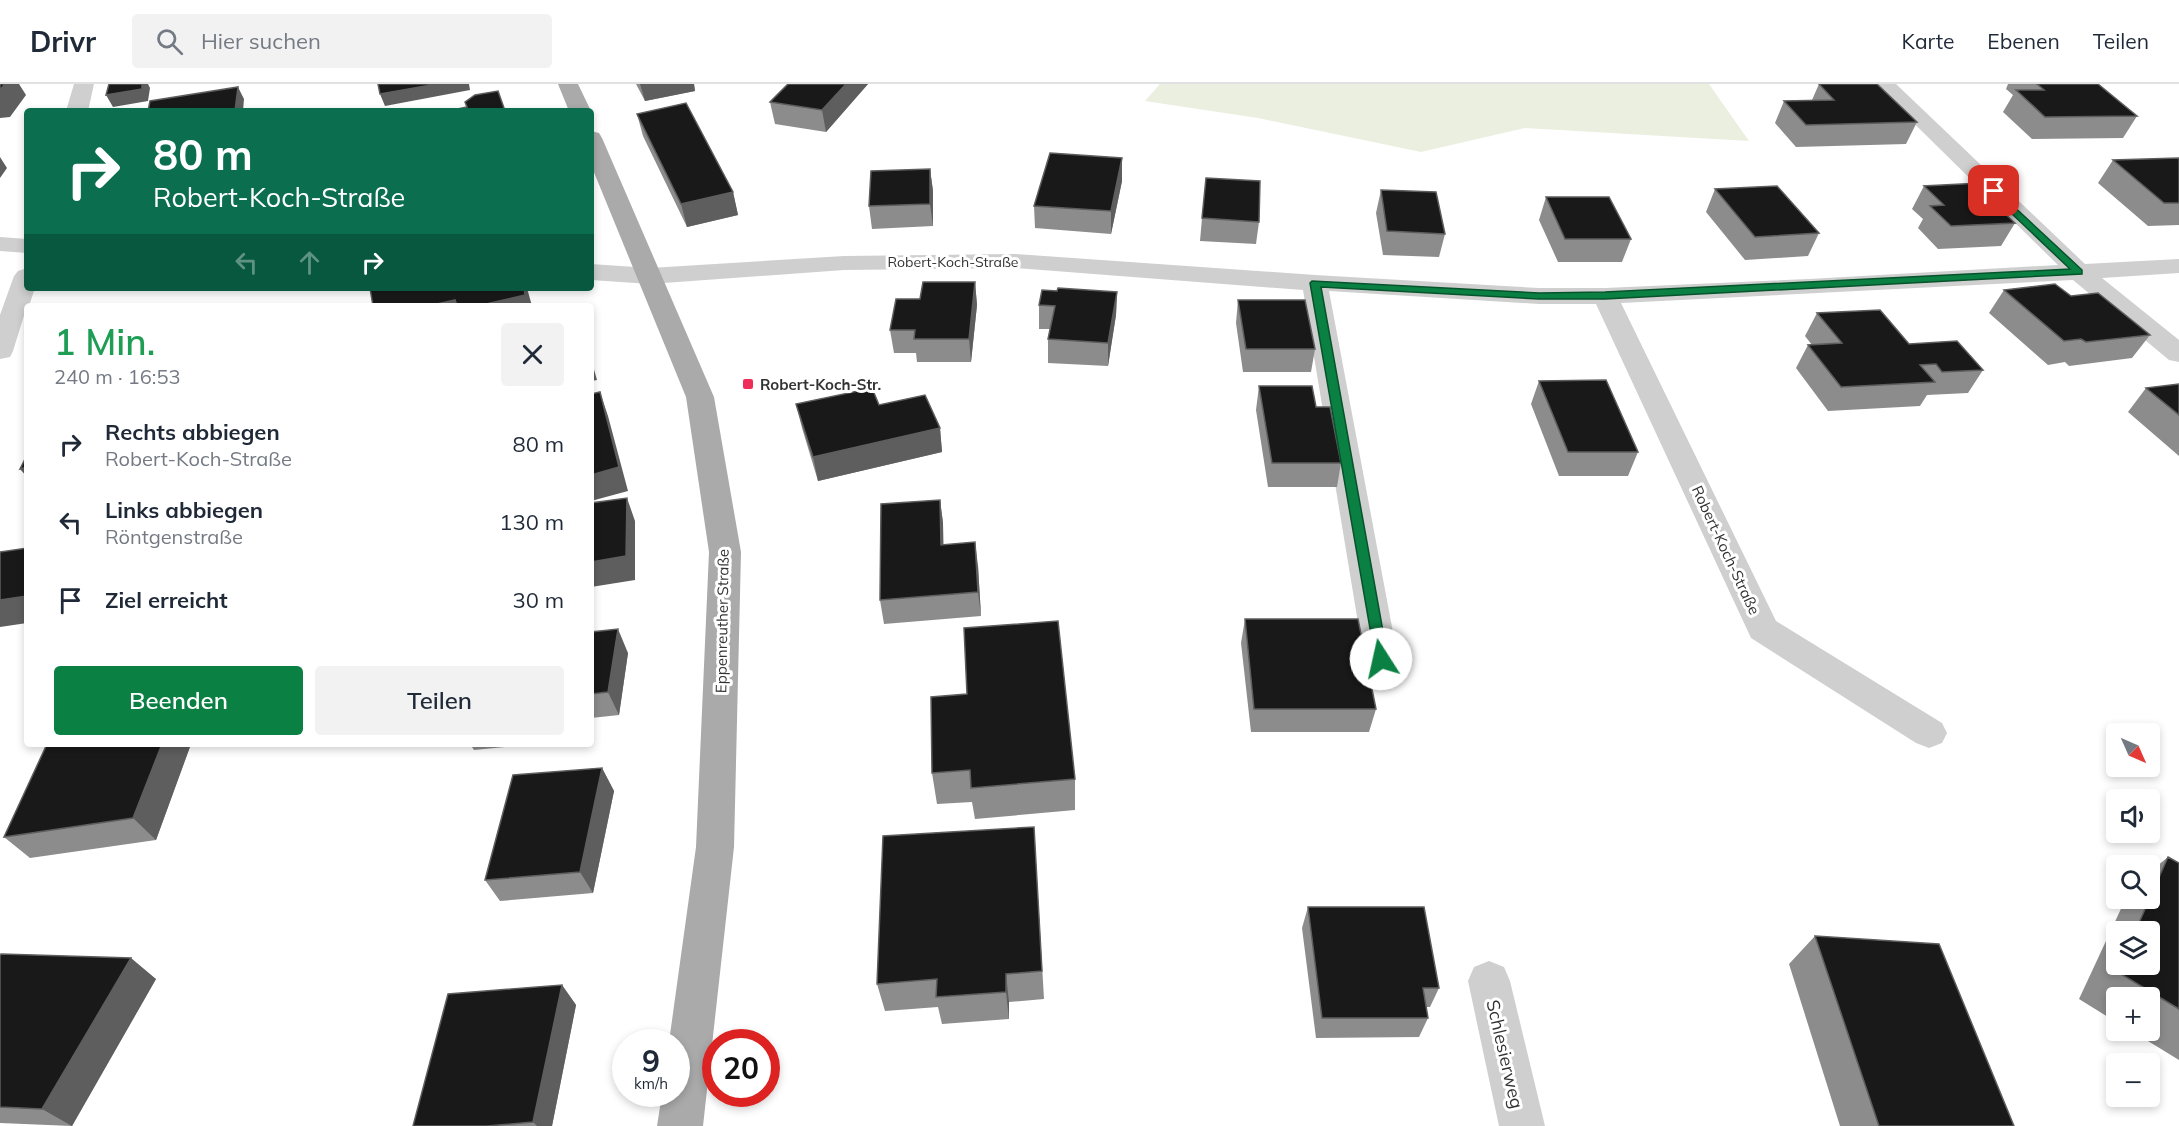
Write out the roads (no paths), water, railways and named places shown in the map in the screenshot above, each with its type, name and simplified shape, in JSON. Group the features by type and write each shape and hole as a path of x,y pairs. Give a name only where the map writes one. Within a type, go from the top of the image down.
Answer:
{"main road":[{"path":"568,84 579,108"},
{"name":"Eppenreuther Straße","path":"594,145 700,397 725,552 715,847 681,1126"}],"street":[{"path":"78,108 84,84"},
{"path":"1884,84 2079,272 2179,354"},
{"path":"0,244 24,246"},
{"name":"Robert-Koch-Straße","path":"594,272 650,276 844,263 1015,261 1315,283 1539,296 1605,296 2179,266"},
{"path":"1315,283 1381,659"},
{"path":"0,351 24,284"},
{"name":"Robert-Koch-Straße","path":"1605,296 1763,628 1929,732"},
{"name":"Schlesierweg","path":"1489,981 1522,1126"}],"place":[{"name":"Robert-Koch-Str.","path":"748,384"}]}
